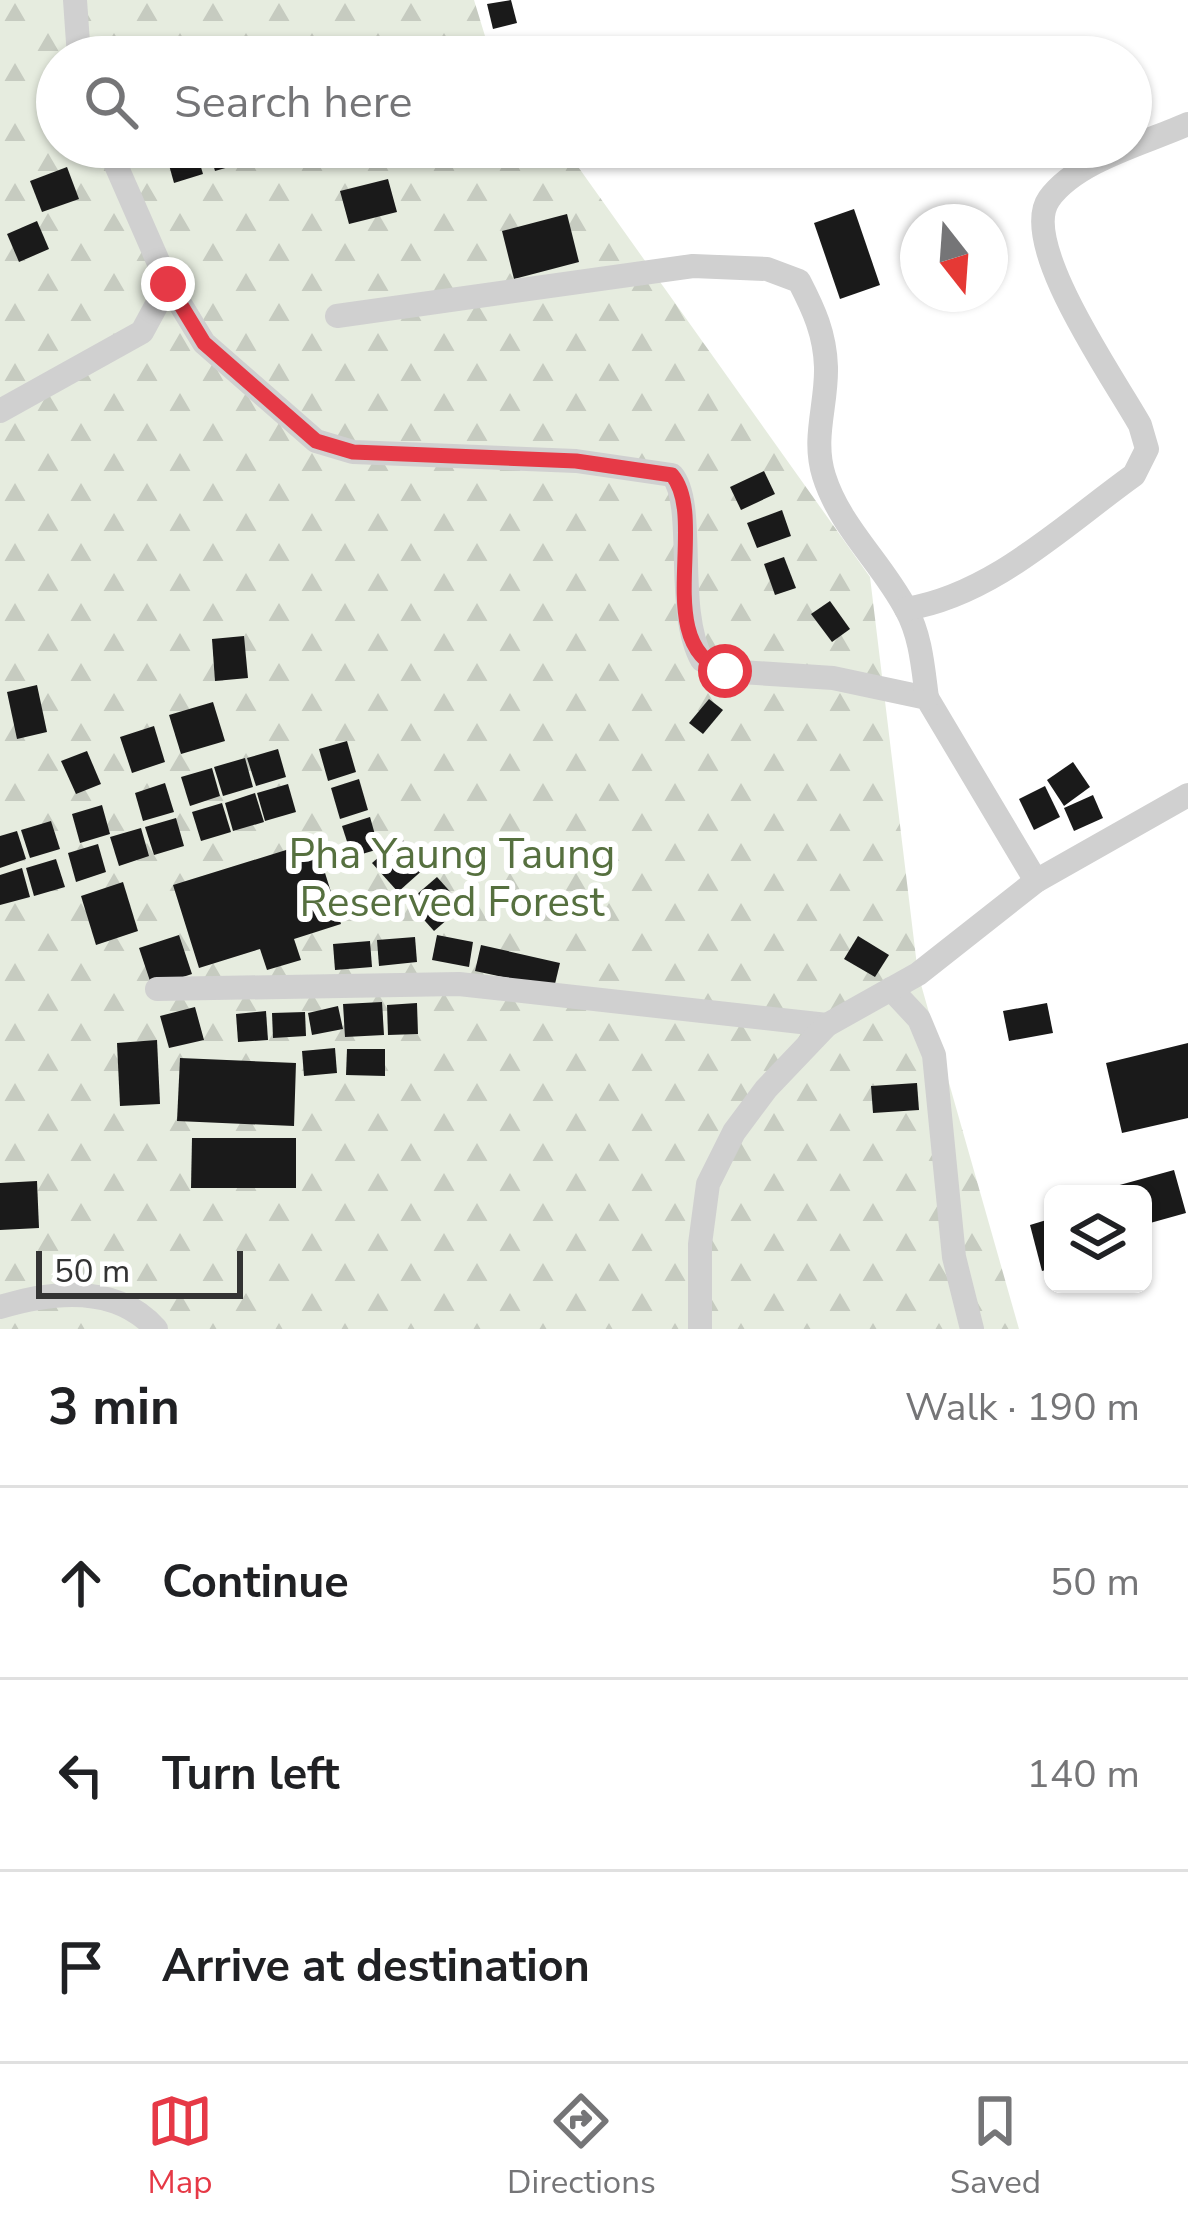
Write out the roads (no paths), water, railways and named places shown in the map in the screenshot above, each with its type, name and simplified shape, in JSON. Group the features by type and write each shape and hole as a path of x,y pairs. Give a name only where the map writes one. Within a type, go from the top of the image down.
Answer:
{"street":[{"path":"75,0 78,36"},
{"path":"1152,140 1188,124"},
{"path":"117,168 168,284 204,343 316,441 353,452 576,461 672,475 682,496 686,605 695,646 710,666 767,677 833,678 927,698"},
{"path":"906,609 943,603 977,587 1134,475 1147,449 1140,425 1049,263 1038,228 1048,200 1091,168"},
{"path":"337,316 693,266 766,269 799,281 820,322 824,354 817,435 824,476 846,522 906,609 919,644 927,698 1036,881"},
{"path":"0,411 142,332 168,284"},
{"path":"700,1329 700,1244 708,1184 755,1104 827,1025 918,974 1036,881 1188,795"},
{"path":"157,989 459,984 827,1025"},
{"path":"891,989 919,1019 934,1055 954,1257 972,1329"},
{"path":"0,1307 42,1294 107,1298 135,1309 156,1329"}],"park label":[{"name":"Pha Yaung Taung Reserved Forest","path":"452,877"}]}
